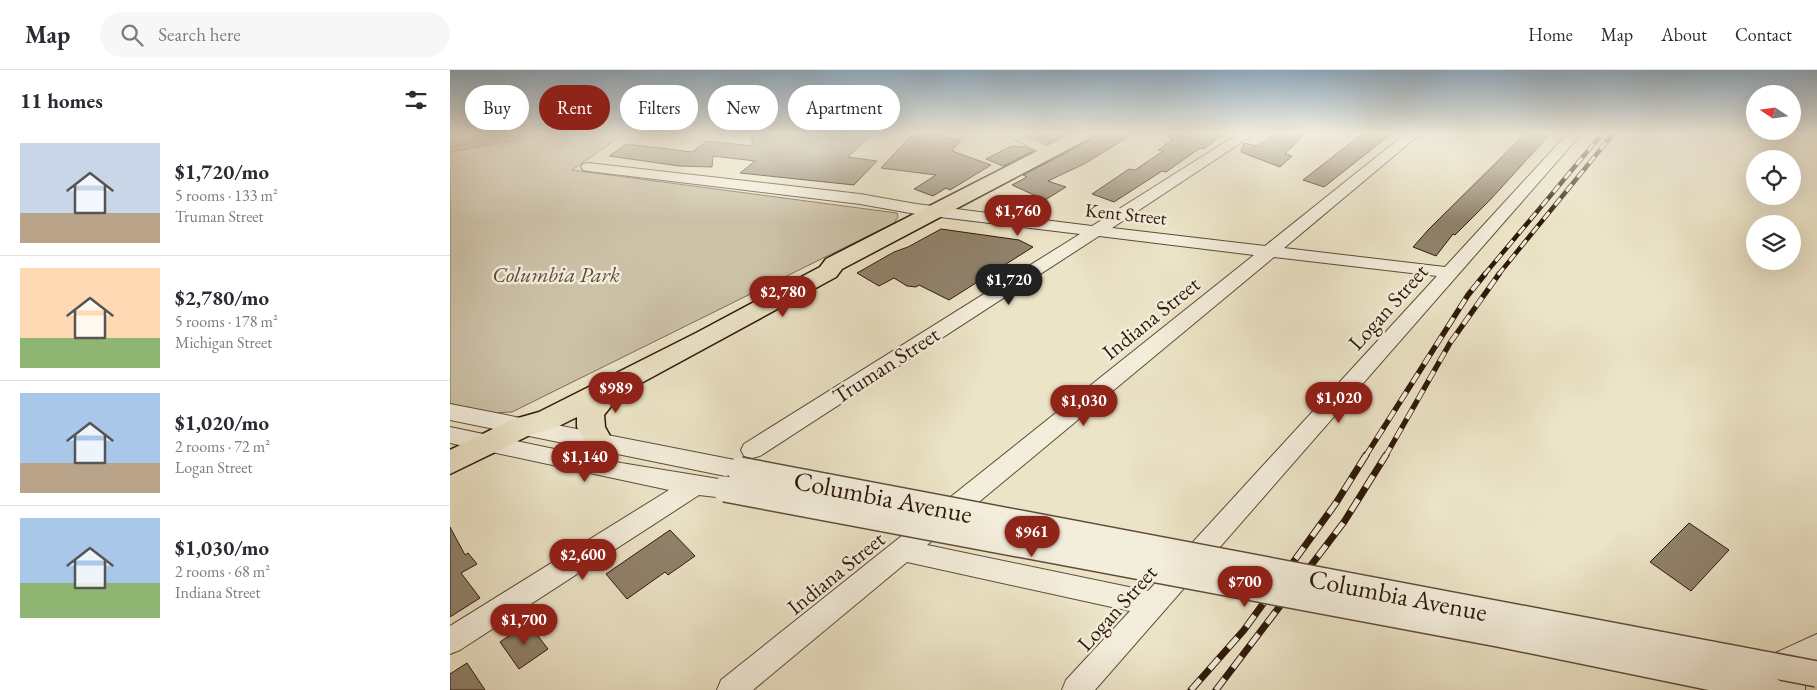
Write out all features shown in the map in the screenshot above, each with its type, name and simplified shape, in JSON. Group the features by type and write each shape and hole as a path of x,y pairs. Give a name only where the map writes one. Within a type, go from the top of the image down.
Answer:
{"main road":[{"path":"521,427 535,412 822,265 834,264 1029,163"},
{"path":"450,462 521,427 546,420 616,384 828,272 834,264"},
{"path":"600,443 591,430 588,420 593,408 616,384"}],"street":[{"name":"Truman Street","path":"739,470 1094,231 1202,163"},
{"name":"Indiana Street","path":"731,690 1379,163"},
{"name":"Logan Street","path":"1076,690 1549,163"},
{"name":"Kent Street","path":"588,168 850,198 933,212 1452,272"},
{"name":"Columbia Avenue","path":"450,412 739,470 1811,659"},
{"name":"Columbia Avenue","path":"450,435 694,486 739,470 1498,634 1771,690"},
{"path":"450,641 694,486"},
{"path":"903,551 1154,604"},
{"path":"1730,690 1811,659"},
{"path":"1791,690 1791,676 1811,659"}],"green space":[{"name":"Columbia Park","path":"450,163 582,163 572,170 897,213 898,217 894,223 512,412 450,415"}],"building":[{"path":"658,163 712,163 712,167"},
{"path":"753,163 875,163 854,185 740,173"},
{"path":"886,163 985,163 991,165 950,190 946,188 933,196 914,189 936,175 881,168"},
{"path":"996,163 1009,163 1003,166"},
{"path":"1046,163 1086,163 1048,181 1066,187 1045,200 1012,185 1027,177 1023,175"},
{"path":"1145,163 1179,163 1166,172 1162,171 1114,202 1092,194 1129,169 1135,170"},
{"path":"1269,163 1284,163 1280,167"},
{"path":"1325,163 1354,163 1324,187 1303,180"},
{"path":"1496,163 1524,163 1490,200 1455,235 1453,234 1436,256 1413,247"},
{"path":"941,229 1019,240 1033,247 949,300 919,285 916,287 907,286 894,278 879,286 857,273 894,252 908,247"},
{"path":"1689,523 1729,550 1691,591 1650,562"},
{"path":"450,527 465,555 468,553 477,564 461,573 480,598 450,617"},
{"path":"670,530 695,556 668,575 665,572 627,599 606,574"},
{"path":"528,623 548,649 519,669 500,642"},
{"path":"467,663 485,690 450,690 450,674"}],"railway":[{"path":"1484,275 1578,163"},
{"path":"1498,275 1589,163"},
{"path":"1365,457 1468,295 1485,274"},
{"path":"1385,457 1450,343 1499,274"},
{"path":"1191,690 1244,630 1336,503 1366,455"},
{"path":"1216,690 1344,522 1386,455"}]}
